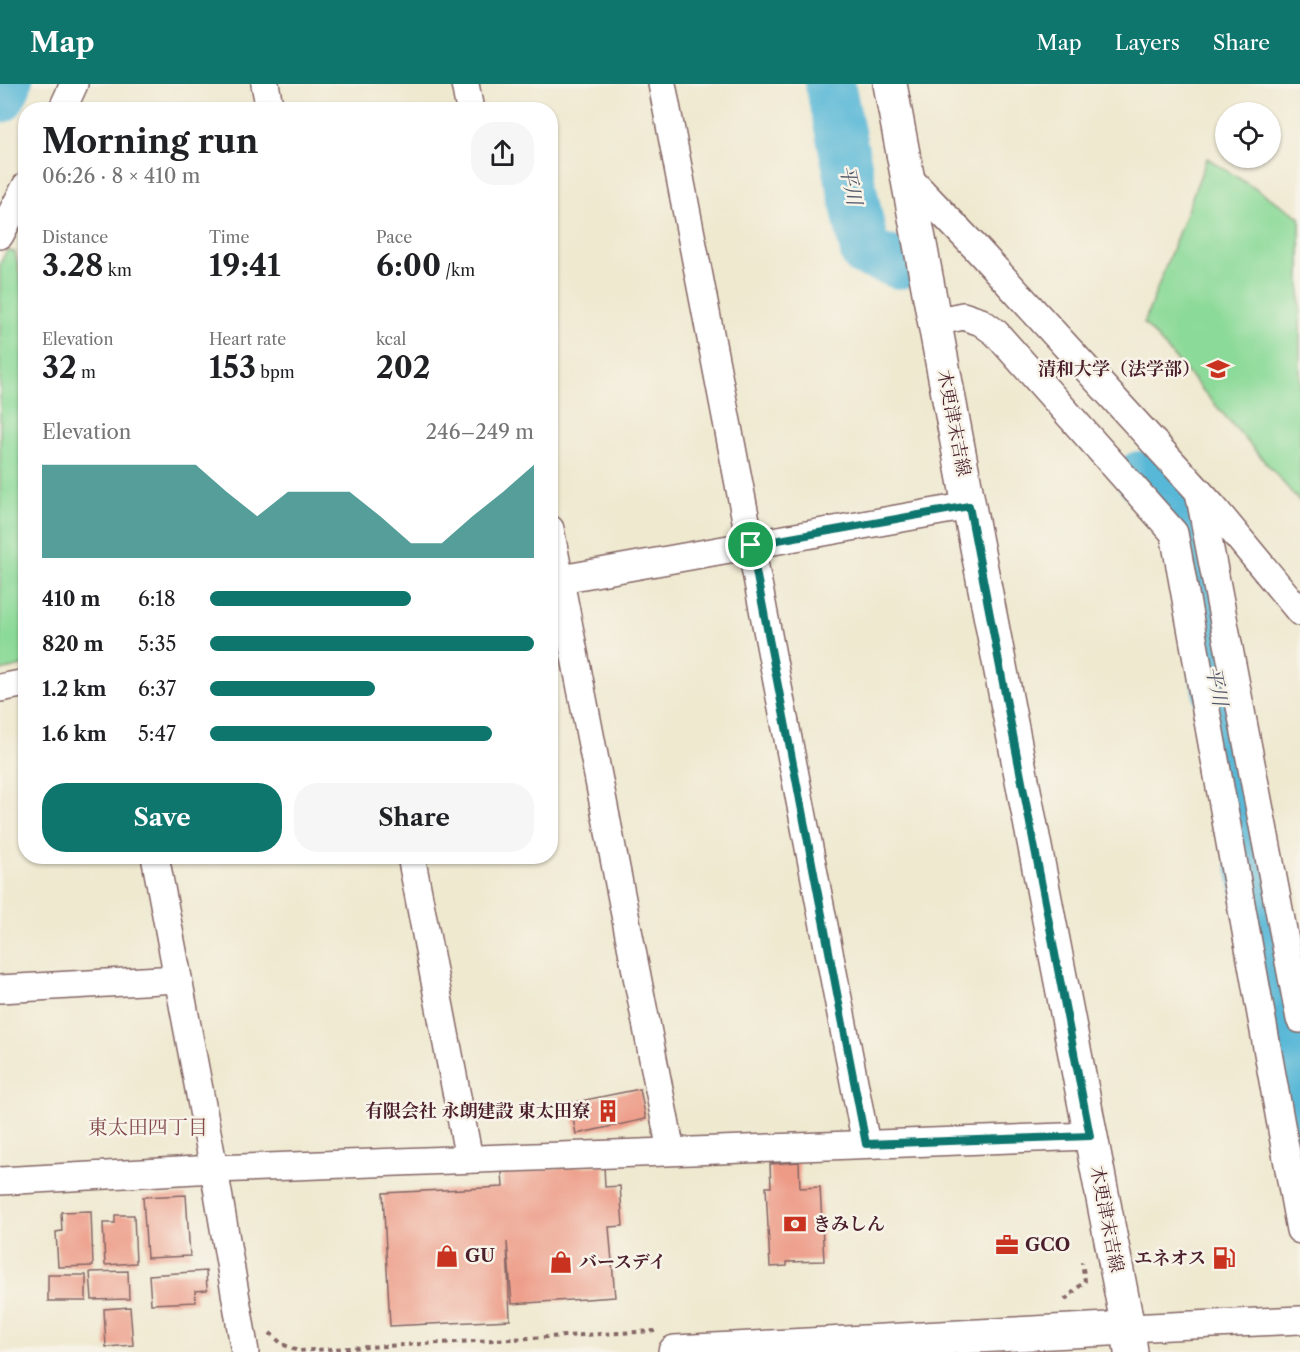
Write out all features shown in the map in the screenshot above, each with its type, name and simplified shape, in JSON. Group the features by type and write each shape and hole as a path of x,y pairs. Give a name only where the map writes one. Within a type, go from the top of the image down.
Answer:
{"main road":[{"name":"木更津末吉線","path":"890,84 1130,1340"},
{"path":"666,1342 1130,1340"}],"street":[{"path":"66,102 74,84"},
{"path":"265,84 268,102"},
{"path":"465,84 468,102"},
{"path":"662,84 866,1144"},
{"path":"908,176 1199,492 1300,612"},
{"path":"0,235 18,201"},
{"path":"935,322 963,316 981,322 996,333 1174,533 1300,1230"},
{"path":"1199,492 1300,1018"},
{"path":"558,579 969,506"},
{"path":"558,595 671,1151"},
{"path":"0,688 18,685"},
{"path":"156,864 214,1169 245,1352"},
{"path":"413,864 469,1159"},
{"path":"0,988 178,979"},
{"path":"0,1180 214,1169 1090,1136"},
{"path":"1130,1340 1300,1320"}],"path":[{"path":"1061,1304 1085,1281 1081,1258"},
{"path":"265,1329 282,1344 298,1351 666,1342"}],"green space":[{"path":"1207,158 1215,163 1215,168 1223,168 1300,217 1300,502 1144,323"},
{"path":"7,250 15,252 18,266 18,667 0,671 0,264"}],"building":[{"name":"有限会社 永朗建設 東太田寮","path":"640,1089 646,1119 576,1134 570,1103"},
{"name":"きみしん","path":"799,1162 800,1188 820,1187 824,1261 787,1262 787,1266 770,1267 766,1187 771,1187 770,1164"},
{"path":"604,1165 605,1187 620,1186 623,1226 609,1227 615,1297 512,1304 507,1242 510,1320 390,1326 383,1193 503,1187 502,1172"},
{"path":"186,1195 190,1256 147,1258 143,1197"},
{"path":"91,1211 93,1266 58,1267 56,1232 62,1231 61,1212"},
{"path":"115,1215 134,1215 136,1263 105,1265 103,1223 115,1223"},
{"path":"128,1271 129,1299 92,1300 90,1272"},
{"path":"206,1271 207,1290 195,1291 196,1302 151,1304 149,1275"},
{"path":"48,1275 86,1275 86,1301 48,1301"},
{"path":"130,1307 133,1345 106,1347 104,1309"}],"waterway":[{"path":"0,98 7,84"},
{"name":"平川","path":"830,84 865,252 899,264"},
{"name":"平川","path":"1140,476 1186,528 1300,1119"}],"place":[{"name":"清和大学（法学部）","path":"1218,369"},
{"name":"有限会社 永朗建設 東太田寮","path":"608,1111"},
{"name":"きみしん","path":"795,1224"},
{"name":"GCO","path":"1007,1245"},
{"name":"GU","path":"447,1256"},
{"name":"エネオス","path":"1224,1258"},
{"name":"バースデイ","path":"561,1262"}],"district":[{"name":"東太田四丁目","path":"148,1127"}],"route":[{"path":"969,506 1090,1136 866,1144 751,545 969,506"}]}
